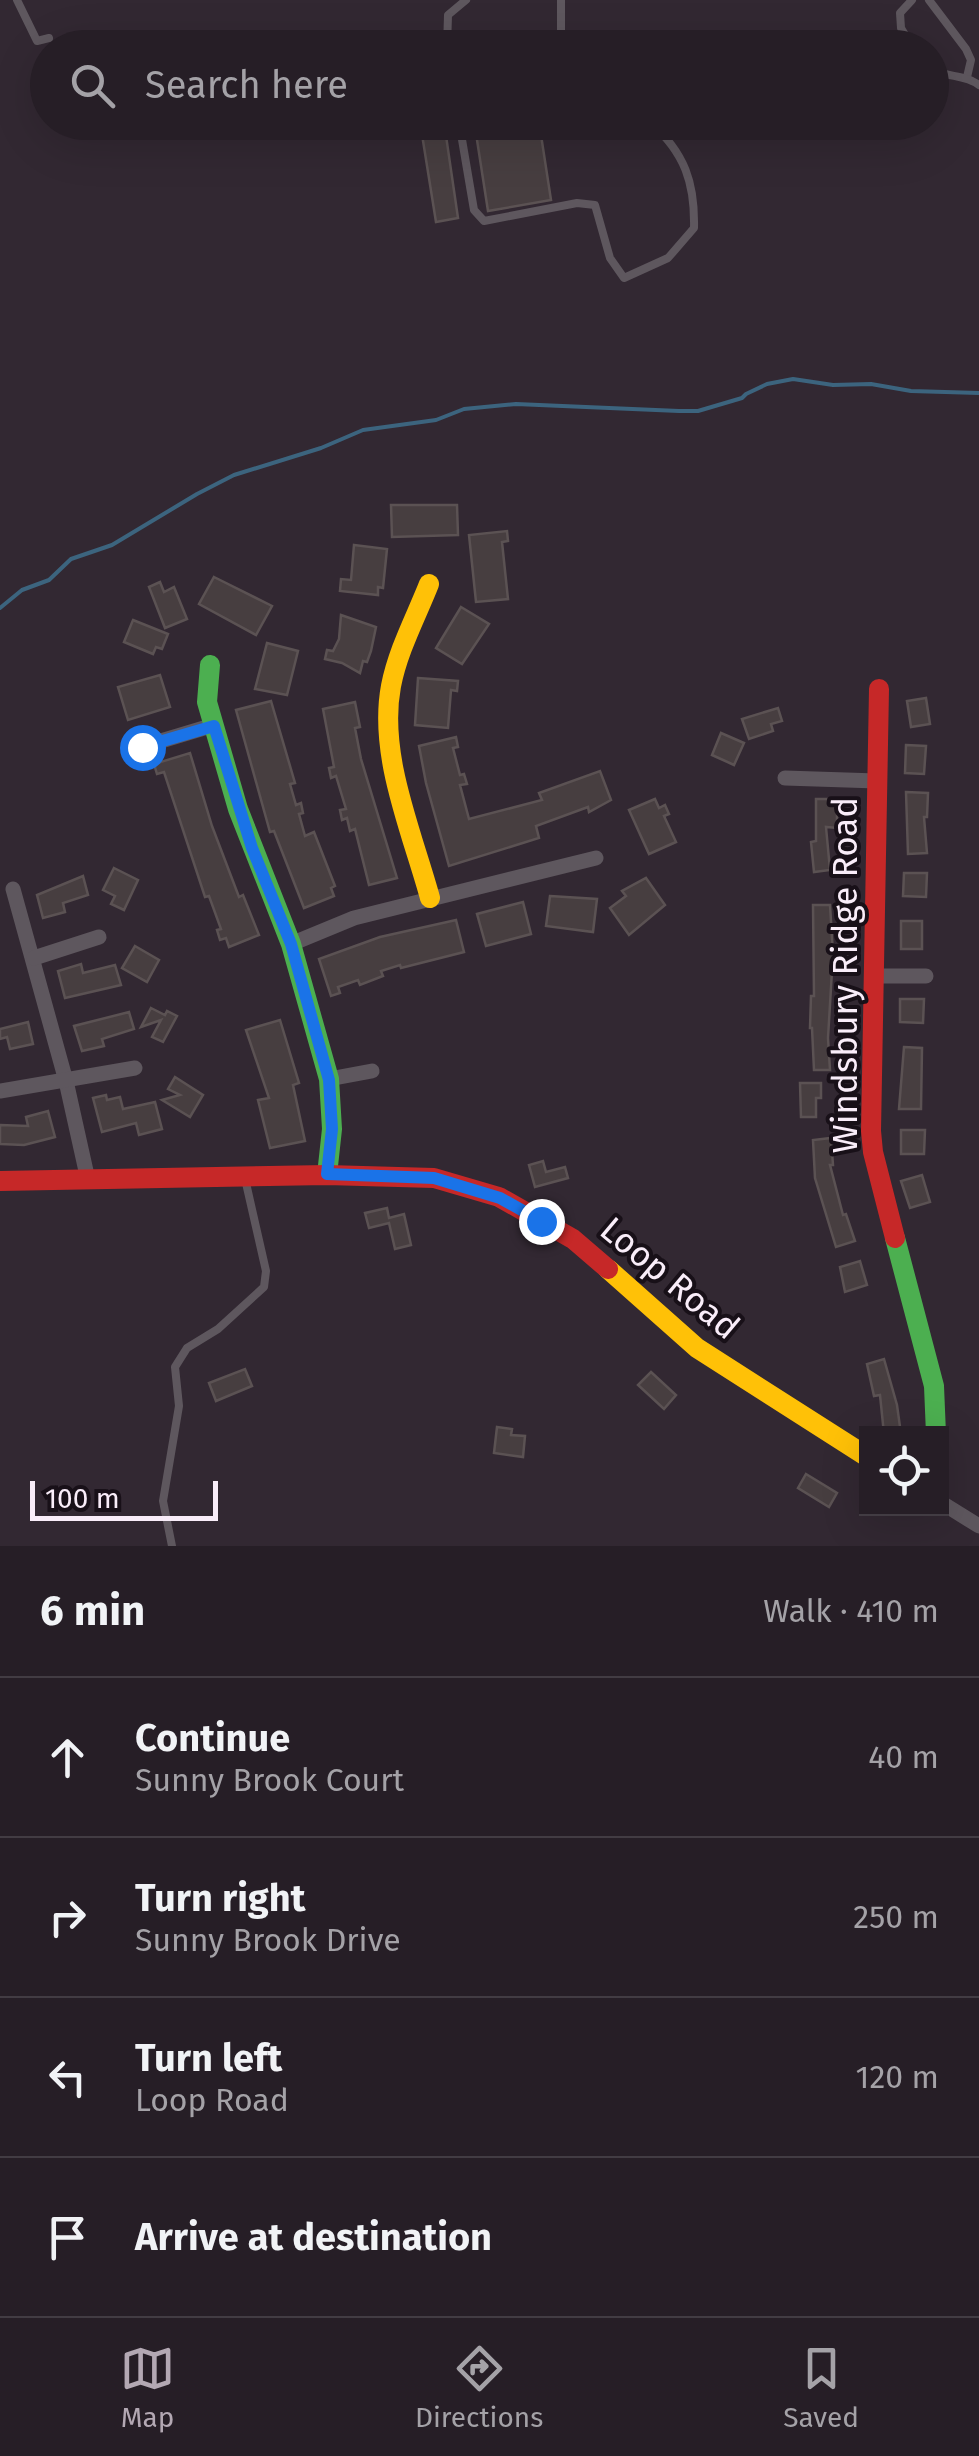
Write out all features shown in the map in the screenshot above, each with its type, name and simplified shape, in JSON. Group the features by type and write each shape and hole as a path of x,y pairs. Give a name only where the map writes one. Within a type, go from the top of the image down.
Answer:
{"street":[{"path":"429,584 393,680 388,715 430,898"},
{"path":"210,665 207,702 252,848 291,944 329,1080 332,1129 327,1174"},
{"name":"Windsbury Ridge Road","path":"879,689 873,1152 934,1386 936,1426"},
{"path":"142,747 214,726"},
{"path":"785,778 877,781"},
{"path":"291,944 354,918 596,858"},
{"path":"13,889 66,1081 88,1180"},
{"path":"34,958 98,936"},
{"path":"874,976 926,976"},
{"path":"0,1091 135,1068"},
{"path":"329,1080 372,1071"},
{"name":"Loop Road","path":"0,1181 245,1179 327,1174 434,1178 500,1198 573,1239 697,1348 859,1452"},
{"path":"949,1507 979,1526"}],"lane":[{"path":"17,0 32,30"},
{"path":"447,30 448,15 466,0"},
{"path":"560,0 561,30"},
{"path":"902,30 900,13 912,0"},
{"path":"929,0 966,49 970,60 968,77"},
{"path":"949,75 968,77 979,84"},
{"path":"462,140 474,210 484,220 576,204 595,205 610,258 624,278 668,258 694,228 694,195 681,156 666,140"},
{"path":"172,1546 163,1501 179,1406 175,1367 188,1348 218,1329 264,1287 266,1271 245,1179"}],"building":[{"path":"423,140 447,140 458,218 436,222"},
{"path":"477,140 542,140 551,200 488,211"},
{"path":"391,505 457,505 458,535 392,537"},
{"path":"507,531 508,541 502,542 508,599 476,602 469,535"},
{"path":"354,545 387,549 383,588 378,587 378,595 340,591 341,579 351,580"},
{"path":"214,577 272,606 256,635 199,604"},
{"path":"160,582 164,592 174,587 187,619 165,628 149,587"},
{"path":"461,607 489,624 462,664 436,648"},
{"path":"341,615 376,627 371,651 360,673 325,659 327,650 333,651 339,639"},
{"path":"133,620 168,634 162,649 156,647 153,654 124,642"},
{"path":"267,643 298,651 287,695 255,689"},
{"path":"160,675 170,707 128,720 118,687"},
{"path":"418,678 458,681 457,691 451,690 448,728 415,725"},
{"path":"926,698 930,724 911,727 907,701"},
{"path":"271,701 295,783 290,784 296,805 301,803 303,813 299,814 305,836 314,832 335,886 331,888 334,896 304,908 274,831 270,832 236,710"},
{"path":"355,702 361,759 397,878 369,885 355,829 350,831 347,818 342,820 340,810 346,809 336,776 331,778 329,768 334,767 323,709"},
{"path":"778,708 782,721 771,724 773,731 749,739 742,719"},
{"path":"721,733 744,743 734,765 712,755"},
{"path":"456,737 458,747 453,748 460,775 464,774 467,784 460,785 469,819 542,800 539,793 600,771 611,800 589,812 588,807 536,826 539,838 449,866 419,746"},
{"path":"906,745 926,746 924,774 905,773"},
{"path":"190,753 212,826 239,897 243,895 259,935 229,947 226,938 220,940 217,930 221,929 209,896 205,897 164,772 157,774 154,764"},
{"path":"906,792 928,793 924,817 927,853 908,854"},
{"path":"655,799 659,808 665,805 669,814 664,816 676,842 649,854 629,810"},
{"path":"816,799 837,799 837,828 826,827 830,870 814,872 811,842 816,841"},
{"path":"114,868 138,880 124,910 111,904 115,896 103,890"},
{"path":"904,873 927,873 926,897 903,896"},
{"path":"83,876 88,895 63,903 65,912 43,918 37,895"},
{"path":"646,878 665,905 629,935 610,908 626,896 622,891"},
{"path":"550,896 597,899 593,932 546,926"},
{"path":"523,902 531,934 486,946 477,914"},
{"path":"813,905 830,905 830,1070 814,1070 810,1028 814,996"},
{"path":"456,920 464,952 381,971 383,976 360,985 358,980 338,987 340,993 331,996 319,959 380,937"},
{"path":"901,921 922,921 922,949 901,949"},
{"path":"135,946 159,960 147,982 122,968"},
{"path":"81,964 83,973 115,965 121,985 65,998 58,971"},
{"path":"900,999 924,999 923,1023 900,1022"},
{"path":"151,1008 177,1016 163,1042 152,1037 161,1020 141,1027"},
{"path":"129,1012 134,1029 102,1039 104,1046 82,1051 74,1026"},
{"path":"280,1020 299,1083 293,1085 305,1141 270,1148 258,1100 269,1098 246,1030"},
{"path":"28,1022 33,1044 10,1049 7,1037 0,1039 0,1029"},
{"path":"904,1047 922,1048 921,1109 899,1109"},
{"path":"175,1077 203,1095 190,1117 162,1100 180,1095 168,1089"},
{"path":"800,1083 821,1083 816,1117 801,1117"},
{"path":"106,1095 107,1100 120,1097 123,1109 155,1102 162,1129 139,1135 136,1123 102,1132 93,1098"},
{"path":"48,1111 55,1137 24,1145 0,1144 0,1125 28,1126 26,1117"},
{"path":"901,1130 925,1130 924,1154 901,1154"},
{"path":"831,1138 830,1165 843,1215 846,1214 855,1241 836,1247 815,1178 813,1140"},
{"path":"543,1161 546,1172 565,1167 568,1178 535,1187 529,1165"},
{"path":"922,1175 930,1202 910,1208 901,1181"},
{"path":"387,1208 389,1218 404,1214 411,1245 395,1249 389,1223 369,1228 365,1213"},
{"path":"860,1261 867,1285 845,1292 840,1267"},
{"path":"884,1359 900,1426 883,1426 880,1395 874,1396 867,1364"},
{"path":"245,1369 252,1386 216,1401 209,1383"},
{"path":"651,1372 676,1395 664,1409 638,1385"},
{"path":"497,1427 512,1429 511,1435 525,1436 523,1457 494,1453"},
{"path":"806,1474 837,1493 829,1507 798,1488"}],"waterway":[{"path":"0,608 22,590 49,580 71,559 112,545 234,475 321,448 363,430 436,420 464,409 516,404 698,411 742,398 767,384 793,379 911,391 979,393"}],"traffic: fast":[{"path":"210,665 207,702 238,809 291,944 329,1079 332,1129 327,1175"},
{"path":"895,1238 934,1386 936,1426"}],"traffic: slow":[{"path":"429,584 398,660 388,712 399,793 430,898"},
{"path":"608,1269 697,1348 859,1452"}],"traffic: jam":[{"path":"879,689 871,1131 895,1238"},
{"path":"0,1181 327,1175 434,1178 499,1197 573,1239 608,1269"}],"route":[{"path":"142,747 214,726 238,809 291,944 312,1012 329,1080 332,1129 327,1174 434,1178 500,1198 541,1221"}]}
